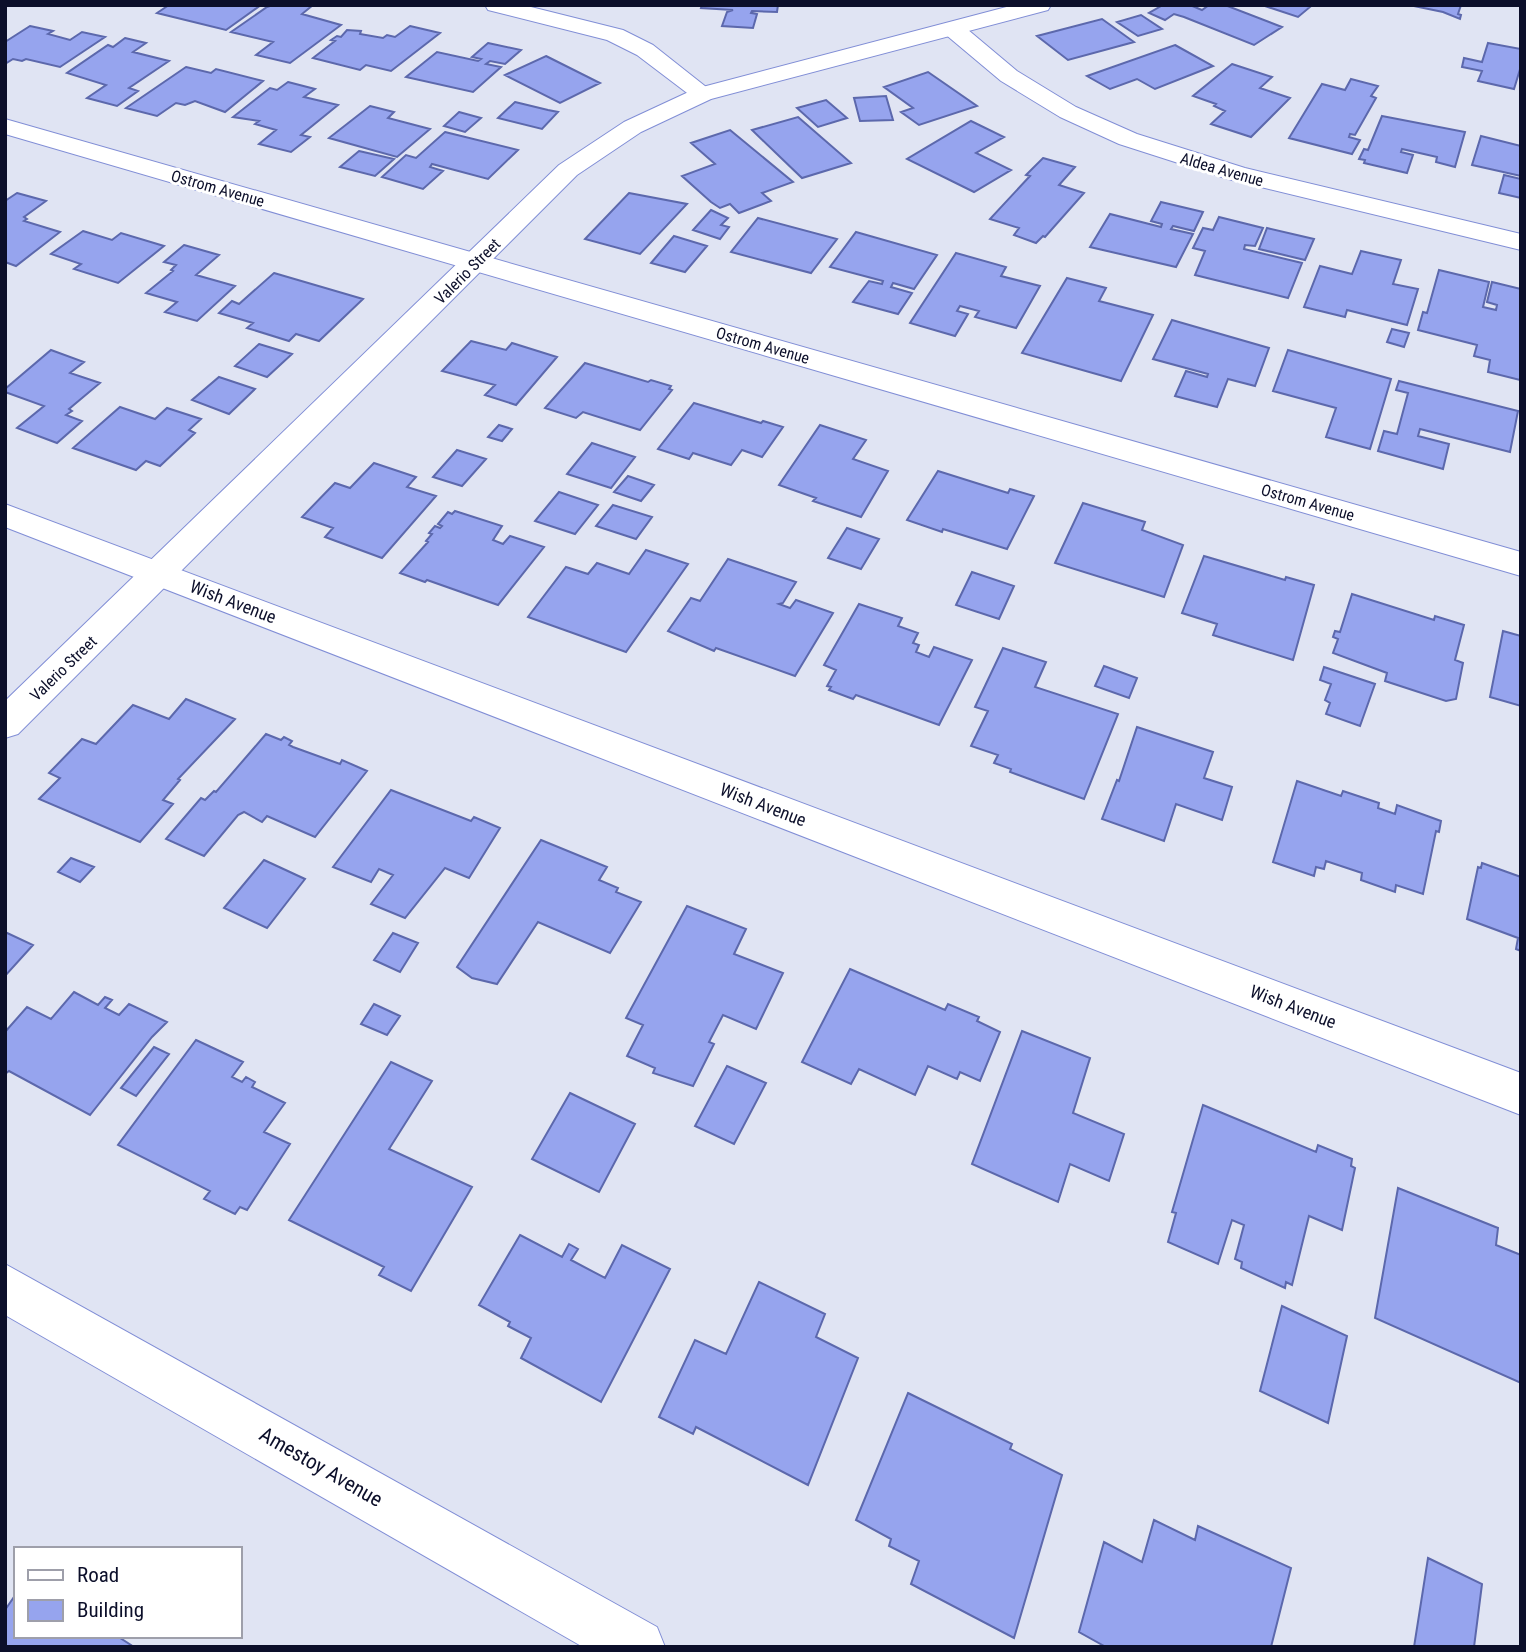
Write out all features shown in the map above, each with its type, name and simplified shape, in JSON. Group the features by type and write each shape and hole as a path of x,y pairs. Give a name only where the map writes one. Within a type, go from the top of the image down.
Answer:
{"street":[{"path":"496,5 615,35 645,50 703,94"},
{"name":"Valerio Street","path":"5,724 568,170 593,150 642,120 703,94 1040,5"},
{"name":"Aldea Avenue","path":"953,29 1009,76 1068,112 1128,139 1237,174 1521,242"},
{"name":"Ostrom Avenue","path":"5,127 1521,564"},
{"name":"Wish Avenue","path":"5,515 1521,1094"},
{"name":"Amestoy Avenue","path":"5,1287 637,1647"}],"building":[{"path":"169,5 261,5 226,30 157,13"},
{"path":"273,5 313,5 302,14 341,25 290,63 256,55 273,42 231,32"},
{"path":"702,5 778,5 777,12 752,11 751,13 757,14 753,28 722,26 727,12 733,10 701,8"},
{"path":"1163,5 1190,5 1202,10 1209,5 1225,5 1282,27 1254,45 1184,17 1174,14 1165,20 1149,13"},
{"path":"1262,5 1304,5 1310,7 1298,17"},
{"path":"1409,5 1461,5 1458,14 1461,15 1460,19 1443,12"},
{"path":"1141,15 1162,29 1138,36 1117,22"},
{"path":"1102,19 1134,42 1068,60 1037,36"},
{"path":"30,26 53,31 48,34 70,40 82,32 105,37 60,67 26,59 13,59 5,64 5,42"},
{"path":"410,26 440,33 391,71 366,65 360,70 313,58 335,41 331,40 337,36 341,37 347,30 383,38 387,35 395,37"},
{"path":"125,38 146,43 133,52 169,61 129,88 138,91 117,106 87,98 106,85 67,73 108,45 113,47"},
{"path":"488,43 521,50 505,64 490,61 486,64 501,67 473,92 406,77 437,52 478,61 481,59 472,57"},
{"path":"1488,43 1521,49 1521,66 1514,89 1478,81 1482,71 1462,67 1464,58 1482,62"},
{"path":"1175,45 1213,66 1155,89 1137,79 1110,89 1087,76"},
{"path":"546,56 600,83 560,103 505,75"},
{"path":"1232,64 1272,77 1260,88 1290,98 1251,137 1211,124 1225,111 1214,106 1216,104 1193,96"},
{"path":"186,67 211,73 216,69 263,81 225,112 195,101 185,105 176,103 157,116 126,108"},
{"path":"928,72 977,106 919,125 901,112 913,108 884,87"},
{"path":"1351,79 1378,86 1371,96 1376,98 1355,135 1350,134 1349,137 1360,140 1352,154 1289,138 1322,84 1345,90"},
{"path":"288,82 315,89 304,97 338,105 301,135 310,137 291,152 259,144 276,130 255,124 259,121 233,117 270,88 277,90"},
{"path":"886,96 893,120 860,121 854,98"},
{"path":"826,100 847,118 818,127 797,108"},
{"path":"515,102 558,112 542,129 498,118"},
{"path":"370,106 394,112 388,118 430,129 397,157 329,138"},
{"path":"459,112 481,118 465,132 444,126"},
{"path":"1382,116 1465,132 1455,167 1436,162 1437,157 1402,149 1401,152 1413,155 1407,173 1364,163 1365,160 1359,159 1364,149 1368,150"},
{"path":"798,117 851,163 802,178 752,130"},
{"path":"971,121 1004,137 976,153 1011,170 974,192 907,159"},
{"path":"730,130 793,182 762,193 771,201 739,213 730,204 720,208 682,176 715,164 691,143"},
{"path":"445,132 518,150 488,179 432,164 430,167 443,171 423,189 382,177 406,155 416,158"},
{"path":"1481,136 1521,146 1521,176 1472,165"},
{"path":"359,151 394,159 375,176 340,167"},
{"path":"1043,158 1075,167 1059,185 1084,193 1045,237 1036,243 1014,235 1019,228 990,219"},
{"path":"1504,175 1521,179 1521,198 1499,193"},
{"path":"17,193 46,201 24,217 27,219 24,221 60,232 16,266 5,262 5,201"},
{"path":"629,193 687,204 640,254 585,239"},
{"path":"1161,202 1203,212 1194,231 1173,226 1171,229 1193,234 1176,267 1090,247 1110,214 1161,227 1162,224 1151,221"},
{"path":"711,210 728,218 721,225 729,227 720,239 693,230"},
{"path":"1219,217 1263,228 1255,246 1245,245 1244,249 1302,263 1288,298 1195,275 1205,251 1193,248 1203,228 1213,230"},
{"path":"758,218 837,239 811,273 731,252"},
{"path":"1267,228 1314,239 1305,260 1259,249"},
{"path":"83,231 112,240 121,233 164,246 118,283 74,269 81,264 51,254"},
{"path":"856,232 937,255 914,289 893,283 891,287 912,293 898,314 853,302 869,281 882,284 883,281 830,267"},
{"path":"674,236 707,246 685,272 651,263"},
{"path":"184,245 219,255 196,275 235,286 197,321 165,312 177,302 146,293 173,271 171,270 176,265 164,262"},
{"path":"1361,251 1401,260 1393,284 1418,289 1407,325 1347,310 1345,317 1304,307 1320,266 1352,274"},
{"path":"956,253 1006,267 1001,276 1040,286 1016,328 975,317 979,311 960,306 957,311 968,314 955,336 910,323"},
{"path":"1439,270 1489,282 1483,307 1496,310 1497,305 1487,302 1492,282 1521,289 1520,380 1488,372 1490,360 1474,356 1477,345 1418,330 1423,312 1427,313"},
{"path":"274,273 363,299 319,341 296,334 289,341 247,328 253,323 219,313 232,301 239,304"},
{"path":"1067,278 1106,288 1099,301 1153,315 1121,381 1022,353"},
{"path":"1172,320 1269,348 1255,386 1228,379 1217,407 1175,396 1186,371 1207,377 1208,374 1153,359"},
{"path":"1392,329 1409,333 1404,347 1387,342"},
{"path":"471,341 506,350 512,343 557,357 516,405 485,395 495,385 442,371"},
{"path":"259,344 292,354 267,377 235,366"},
{"path":"51,350 84,362 70,373 100,383 69,409 72,411 66,415 82,421 57,443 17,428 44,406 5,392 5,389"},
{"path":"1288,350 1391,379 1370,449 1326,437 1336,408 1273,391"},
{"path":"585,363 671,386 669,389 672,390 640,430 583,412 576,418 545,408"},
{"path":"219,377 255,389 229,414 192,400"},
{"path":"1399,381 1518,411 1510,452 1420,429 1418,436 1449,444 1443,469 1378,451 1384,431 1397,434 1408,393 1396,390"},
{"path":"694,403 783,427 762,457 742,450 731,465 693,453 689,459 658,449"},
{"path":"120,407 155,419 167,408 201,419 189,430 195,433 160,466 146,461 136,470 73,448"},
{"path":"499,425 512,429 502,441 488,437"},
{"path":"820,425 866,440 853,459 888,471 861,517 813,501 816,498 779,485"},
{"path":"592,443 635,457 611,488 567,474"},
{"path":"457,450 486,459 462,486 433,477"},
{"path":"374,463 416,477 407,487 436,496 382,558 325,537 333,528 302,517 335,483 350,488"},
{"path":"938,471 1008,493 1010,489 1034,496 1007,549 907,520"},
{"path":"628,476 654,485 641,501 614,492"},
{"path":"559,492 598,505 575,534 535,521"},
{"path":"1083,503 1145,522 1142,530 1183,545 1164,597 1055,563"},
{"path":"613,505 652,517 636,539 596,526"},
{"path":"455,511 502,526 493,540 503,544 510,536 544,547 498,605 400,573 428,542 426,541 432,534 429,533 435,526 440,528 442,526 438,524 448,512 452,514"},
{"path":"847,528 879,539 861,569 828,558"},
{"path":"646,550 688,564 626,652 528,617 566,567 588,574 597,563 629,574"},
{"path":"1204,556 1285,580 1286,577 1314,585 1293,660 1213,635 1217,624 1182,613"},
{"path":"728,559 796,582 783,603 779,604 790,608 796,600 833,613 795,676 716,648 714,651 668,631 691,598 700,601"},
{"path":"972,572 1014,586 999,619 956,605"},
{"path":"1352,594 1434,620 1435,616 1464,625 1455,660 1463,663 1456,699 1446,701 1385,681 1387,673 1333,653 1338,639 1333,637 1335,631 1340,632"},
{"path":"859,604 902,618 898,626 918,633 913,643 919,645 916,652 929,657 934,647 972,660 939,725 856,695 853,699 829,690 831,687 827,686 836,670 824,665"},
{"path":"1503,631 1521,636 1521,706 1490,697"},
{"path":"1003,648 1046,662 1035,687 1118,714 1084,799 1010,772 1011,769 994,763 998,755 971,746 988,711 975,707"},
{"path":"1104,666 1137,678 1129,698 1095,686"},
{"path":"1324,667 1375,684 1360,726 1326,714 1330,703 1325,700 1331,684 1320,680"},
{"path":"186,699 235,719 178,779 180,780 163,800 173,804 140,842 39,799 60,778 49,773 82,739 96,744 133,705 169,719"},
{"path":"1137,727 1213,752 1204,778 1232,787 1222,820 1176,804 1164,841 1102,819 1117,780 1119,781"},
{"path":"266,734 281,740 284,737 292,741 289,745 293,747 340,764 342,760 367,771 315,837 267,816 262,822 244,812 238,815 204,856 166,839 201,798 205,800 216,792"},
{"path":"1297,781 1341,796 1343,791 1379,803 1378,808 1395,814 1397,805 1441,821 1439,832 1436,831 1423,894 1396,885 1395,892 1361,880 1362,873 1326,861 1324,869 1316,867 1314,876 1273,862"},
{"path":"391,790 471,821 474,817 500,828 469,878 445,868 405,918 371,904 393,875 379,869 371,882 333,867"},
{"path":"541,840 607,867 599,880 618,888 616,892 641,902 610,953 538,922 497,984 472,978 457,967"},
{"path":"71,858 94,867 80,882 58,872"},
{"path":"264,860 305,879 267,928 224,908"},
{"path":"1482,863 1521,877 1521,951 1516,949 1518,938 1467,919 1478,867 1481,868"},
{"path":"687,906 746,929 734,954 783,973 756,1029 723,1015 709,1042 714,1044 693,1086 653,1073 655,1068 627,1056 643,1025 626,1018"},
{"path":"5,932 33,945 5,976"},
{"path":"393,933 418,943 400,972 374,960"},
{"path":"850,969 945,1010 948,1004 979,1017 977,1021 1000,1032 980,1081 960,1072 957,1079 928,1066 915,1095 859,1069 851,1084 802,1062"},
{"path":"74,992 98,1005 105,997 112,1000 105,1008 119,1015 129,1004 167,1022 90,1115 9,1071 5,1074 5,1032 27,1007 51,1019"},
{"path":"374,1004 400,1016 387,1035 361,1024"},
{"path":"1022,1031 1090,1058 1073,1113 1124,1134 1109,1181 1070,1164 1058,1202 972,1164"},
{"path":"196,1040 243,1062 232,1077 242,1082 246,1077 255,1082 252,1087 285,1103 264,1132 290,1144 247,1210 240,1207 235,1214 204,1199 210,1191 118,1145"},
{"path":"154,1047 169,1054 136,1096 121,1088"},
{"path":"391,1062 432,1081 389,1149 472,1187 411,1291 379,1275 384,1267 289,1220"},
{"path":"727,1066 766,1083 734,1144 695,1126"},
{"path":"570,1093 635,1124 599,1192 532,1159"},
{"path":"1203,1105 1316,1152 1318,1145 1352,1159 1351,1166 1355,1168 1342,1230 1309,1216 1292,1285 1286,1282 1285,1288 1241,1268 1242,1262 1235,1259 1244,1225 1232,1220 1218,1264 1168,1242 1176,1213 1172,1212"},
{"path":"1398,1188 1498,1228 1496,1245 1521,1255 1521,1383 1375,1318"},
{"path":"520,1235 562,1257 569,1244 578,1249 571,1260 605,1278 622,1245 670,1269 601,1402 521,1358 531,1338 508,1326 510,1322 479,1305"},
{"path":"759,1282 825,1314 816,1337 858,1358 808,1485 696,1427 693,1434 659,1417 695,1340 726,1354"},
{"path":"1282,1306 1347,1336 1328,1423 1260,1391"},
{"path":"908,1393 1012,1444 1010,1449 1062,1475 1014,1638 911,1584 919,1561 889,1546 891,1539 856,1520"},
{"path":"1154,1520 1195,1540 1198,1526 1291,1568 1271,1647 1106,1647 1079,1632 1104,1542 1142,1562"},
{"path":"1428,1558 1482,1584 1474,1647 1414,1647"},
{"path":"14,1597 14,1638 120,1638 134,1647 5,1647 5,1610"}]}
